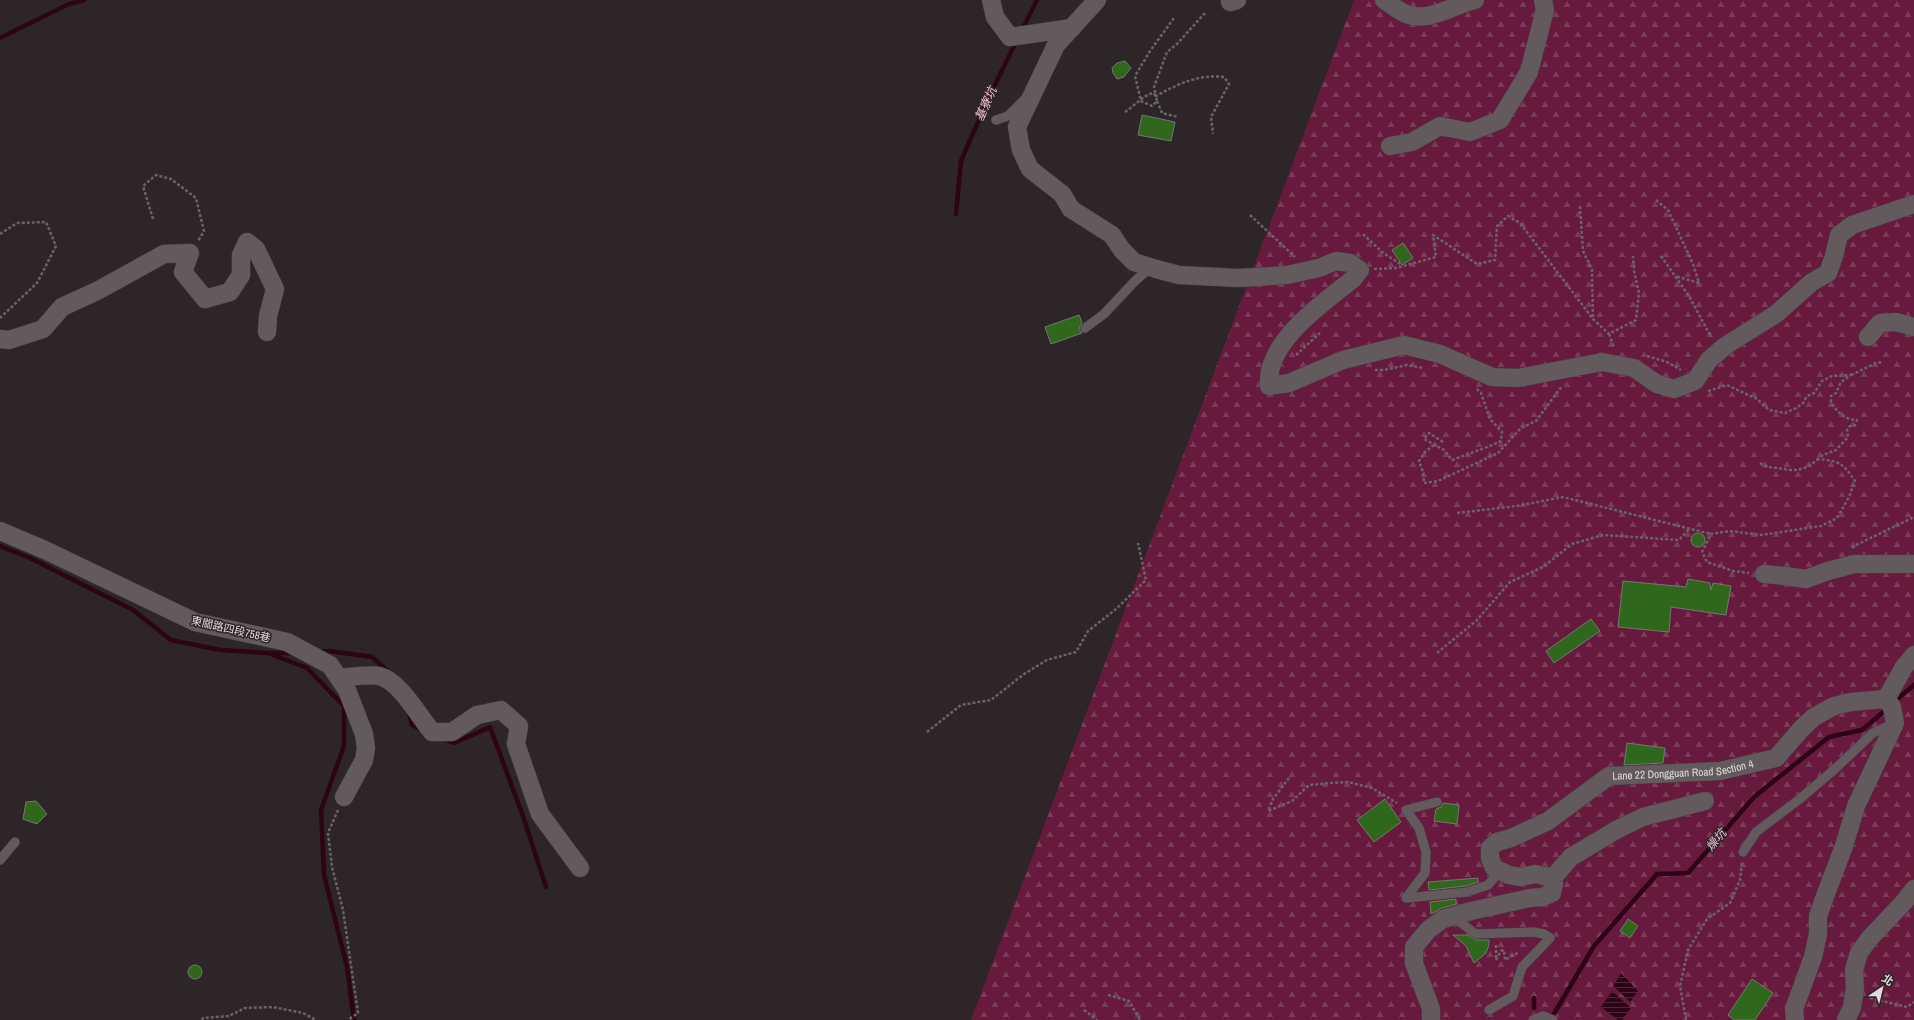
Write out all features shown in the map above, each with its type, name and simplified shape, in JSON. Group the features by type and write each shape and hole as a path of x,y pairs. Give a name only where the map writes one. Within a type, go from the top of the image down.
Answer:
{"street":[{"path":"991,0 995,17 1010,37 1072,28"},
{"path":"1097,0 1056,45 1017,127 1021,150 1030,169 1062,194 1071,209 1112,235 1122,250 1134,262 1179,275 1238,278 1287,275 1319,268 1336,261 1350,263 1360,270 1353,279 1292,329 1274,360 1268,374 1269,386 1289,383 1343,360 1404,345 1440,354 1492,377 1518,378 1573,369 1602,362 1634,368 1657,384 1674,389 1695,381 1709,360 1776,314 1812,282 1828,273 1839,235 1852,225 1914,204"},
{"path":"1230,0 1230,2 1237,0"},
{"path":"1384,0 1405,14 1414,16 1434,16 1461,3 1475,0"},
{"path":"1390,146 1412,142 1440,126 1470,132 1500,120 1529,72 1545,10 1544,0"},
{"path":"0,339 9,340 43,329 62,307 97,291 164,254 190,254 183,272 205,299 230,292 241,275 242,255 248,242 256,249 274,289 267,332"},
{"path":"1868,337 1880,323 1896,322 1914,327"},
{"name":"東關路四段758巷","path":"0,547 5,540 0,531 46,550 195,622 287,642 330,665 347,690 364,734 366,748 364,760 344,797"},
{"path":"1764,574 1806,579 1854,564 1914,564"},
{"path":"1795,1020 1794,1009 1813,957 1818,934 1818,916 1844,846 1856,806 1895,722 1892,707 1886,699 1904,667 1914,655"},
{"path":"339,678 379,676 401,690 432,732 452,732 477,715 501,710 519,726 516,744 540,814 580,868"},
{"name":"Lane 22 Dongguan Road Section 4","path":"1500,871 1494,868 1490,858 1490,848 1497,842 1511,838 1548,821 1609,776 1720,771 1776,758 1802,728 1814,717 1834,706 1851,702 1886,699"},
{"path":"1552,880 1571,857 1618,829 1643,817 1705,801"},
{"path":"1430,1020 1431,1009 1414,963 1414,947 1428,930 1443,919 1452,916 1530,898 1543,897 1552,893 1554,884 1550,877 1535,874 1521,877 1509,875 1500,871"},
{"path":"1846,1020 1852,1007 1855,988 1854,970 1859,953 1914,889"}],"lane":[{"path":"996,120 1008,116 1035,90"},
{"path":"1085,328 1104,314 1130,286 1151,267"},
{"path":"1743,852 1756,832 1801,798 1873,733 1895,722"},
{"path":"1437,802 1406,810 1419,828 1426,852 1425,873 1406,898 1466,892 1488,886 1500,871"},
{"path":"0,860 15,842"},
{"path":"1452,916 1476,934 1533,932 1544,934 1550,938 1522,967 1513,996 1489,1010"},
{"path":"1533,1020 1543,1016 1553,1020"}],"path":[{"path":"1178,117 1162,113 1157,101 1154,87 1167,52 1177,44 1205,13"},
{"path":"1141,101 1135,76 1150,51 1174,18"},
{"path":"1156,96 1180,83 1209,75 1224,77 1229,84 1211,117 1213,134"},
{"path":"1125,112 1141,101 1146,95 1153,93 1156,96"},
{"path":"1141,101 1152,106 1157,101"},
{"path":"153,220 144,186 156,175 171,179 196,198 204,231 190,254"},
{"path":"1656,200 1668,210 1699,283 1675,276"},
{"path":"1580,206 1583,251 1592,270 1593,319"},
{"path":"1250,216 1289,250 1296,258 1303,272"},
{"path":"1360,270 1396,268 1402,265 1436,257 1433,235 1477,264 1495,260 1497,226 1508,216 1520,224 1593,319 1609,334 1636,320 1638,293 1634,271 1634,256"},
{"path":"0,234 17,223 46,222 56,246 37,283 0,318"},
{"path":"1363,234 1382,252 1402,265"},
{"path":"1661,256 1689,296 1719,352"},
{"path":"1760,463 1767,468 1796,471 1812,464 1823,455 1836,450 1848,437 1847,430 1850,426 1855,425 1857,420 1849,420 1836,411 1830,402 1831,396 1836,393 1842,382 1851,375 1876,363 1883,362"},
{"path":"1373,370 1384,370 1407,365 1427,368"},
{"path":"1434,445 1425,452 1419,461 1423,472 1424,482 1438,481 1498,453 1521,428 1536,421 1573,369"},
{"path":"1695,381 1708,391 1727,385 1757,399 1768,410 1785,413 1796,408 1814,392 1822,381 1832,376 1851,375"},
{"path":"1443,442 1429,432 1424,439 1444,450 1452,460 1501,441 1502,432 1490,419 1481,393 1476,389"},
{"path":"1457,513 1517,506 1563,497 1711,534 1729,531 1762,535 1821,526 1837,518 1849,497 1855,481 1845,466 1829,460 1818,459"},
{"path":"1851,550 1856,545 1914,517"},
{"path":"1437,653 1476,621 1510,582 1543,566 1572,544 1603,535 1679,540 1689,529"},
{"path":"1711,534 1702,552 1707,562 1733,571 1764,574"},
{"path":"927,732 961,706 991,700 1024,674 1047,660 1076,652 1088,631 1116,609 1146,580 1138,544"},
{"path":"1289,778 1273,799 1268,811 1292,801 1309,785 1348,782 1372,788 1406,810"},
{"path":"344,797 328,833 332,867 343,910 358,1013 348,1020"},
{"path":"1686,1020 1680,986 1688,950 1707,919 1730,903 1740,880 1743,852"},
{"path":"1482,933 1497,942 1495,952 1496,960 1501,951 1504,950 1505,960 1519,952 1521,955"},
{"path":"1108,995 1129,1001 1140,1020"},
{"path":"1868,997 1873,1000 1907,1006 1914,1002"},
{"path":"202,1020 203,1018 229,1016 245,1008 273,1007 303,1013 316,1020"},
{"path":"1084,1010 1097,1020"}],"green space":[{"path":"1354,0 1914,0 1914,1020 971,1020"}],"shaded area":[{"path":"1621,973 1638,991 1630,1002 1613,986"},
{"path":"1612,991 1631,1008 1622,1020 1618,1020 1601,1007"}],"building":[{"path":"1125,61 1131,68 1124,77 1117,79 1112,68 1117,63"},
{"path":"1142,115 1175,122 1171,141 1138,135"},
{"path":"1403,243 1413,258 1402,265 1392,250"},
{"path":"1079,315 1082,322 1079,329 1082,333 1051,344 1045,327"},
{"path":"1698,533 1703,535 1705,540 1703,545 1698,547 1693,545 1691,540 1693,535"},
{"path":"1688,579 1710,583 1711,590 1713,583 1731,586 1726,615 1671,607 1669,632 1618,627 1623,581 1686,587"},
{"path":"1591,619 1600,631 1554,663 1546,651"},
{"path":"1627,743 1665,748 1663,763 1624,765"},
{"path":"1385,799 1401,822 1374,842 1357,820"},
{"path":"36,801 47,814 37,824 23,819 26,802"},
{"path":"1443,803 1459,805 1457,824 1434,821 1436,809 1441,807"},
{"path":"1478,878 1478,882 1466,886 1429,890 1428,882"},
{"path":"1456,899 1456,904 1440,909 1431,914 1430,902"},
{"path":"1628,919 1638,926 1630,938 1620,931"},
{"path":"1453,935 1468,935 1476,940 1489,940 1486,953 1474,963 1466,946"},
{"path":"192,965 198,965 202,969 202,975 198,979 192,979 188,975 188,969"},
{"path":"1752,979 1773,993 1755,1020 1735,1020 1728,1015"}],"waterway":[{"path":"0,38 69,4 84,0"},
{"name":"基寮坑","path":"1022,30 1037,0"},
{"name":"基寮坑","path":"956,214 961,161 989,97 1017,40"},
{"path":"0,546 30,558 133,610 171,640 220,650 268,653 307,668 344,706 344,746 321,810 324,875 347,967 354,1020"},
{"path":"318,652 330,651 372,657 389,672"},
{"path":"270,653 293,653"},
{"name":"燥坑","path":"1894,702 1914,685"},
{"name":"燥坑","path":"1551,1019 1594,946 1657,874 1688,873 1754,797 1829,737 1862,730 1887,709"},
{"path":"409,713 412,725 423,730"},
{"path":"445,739 454,743 490,727 523,816 546,887"},
{"path":"1534,998 1534,1008"}]}
